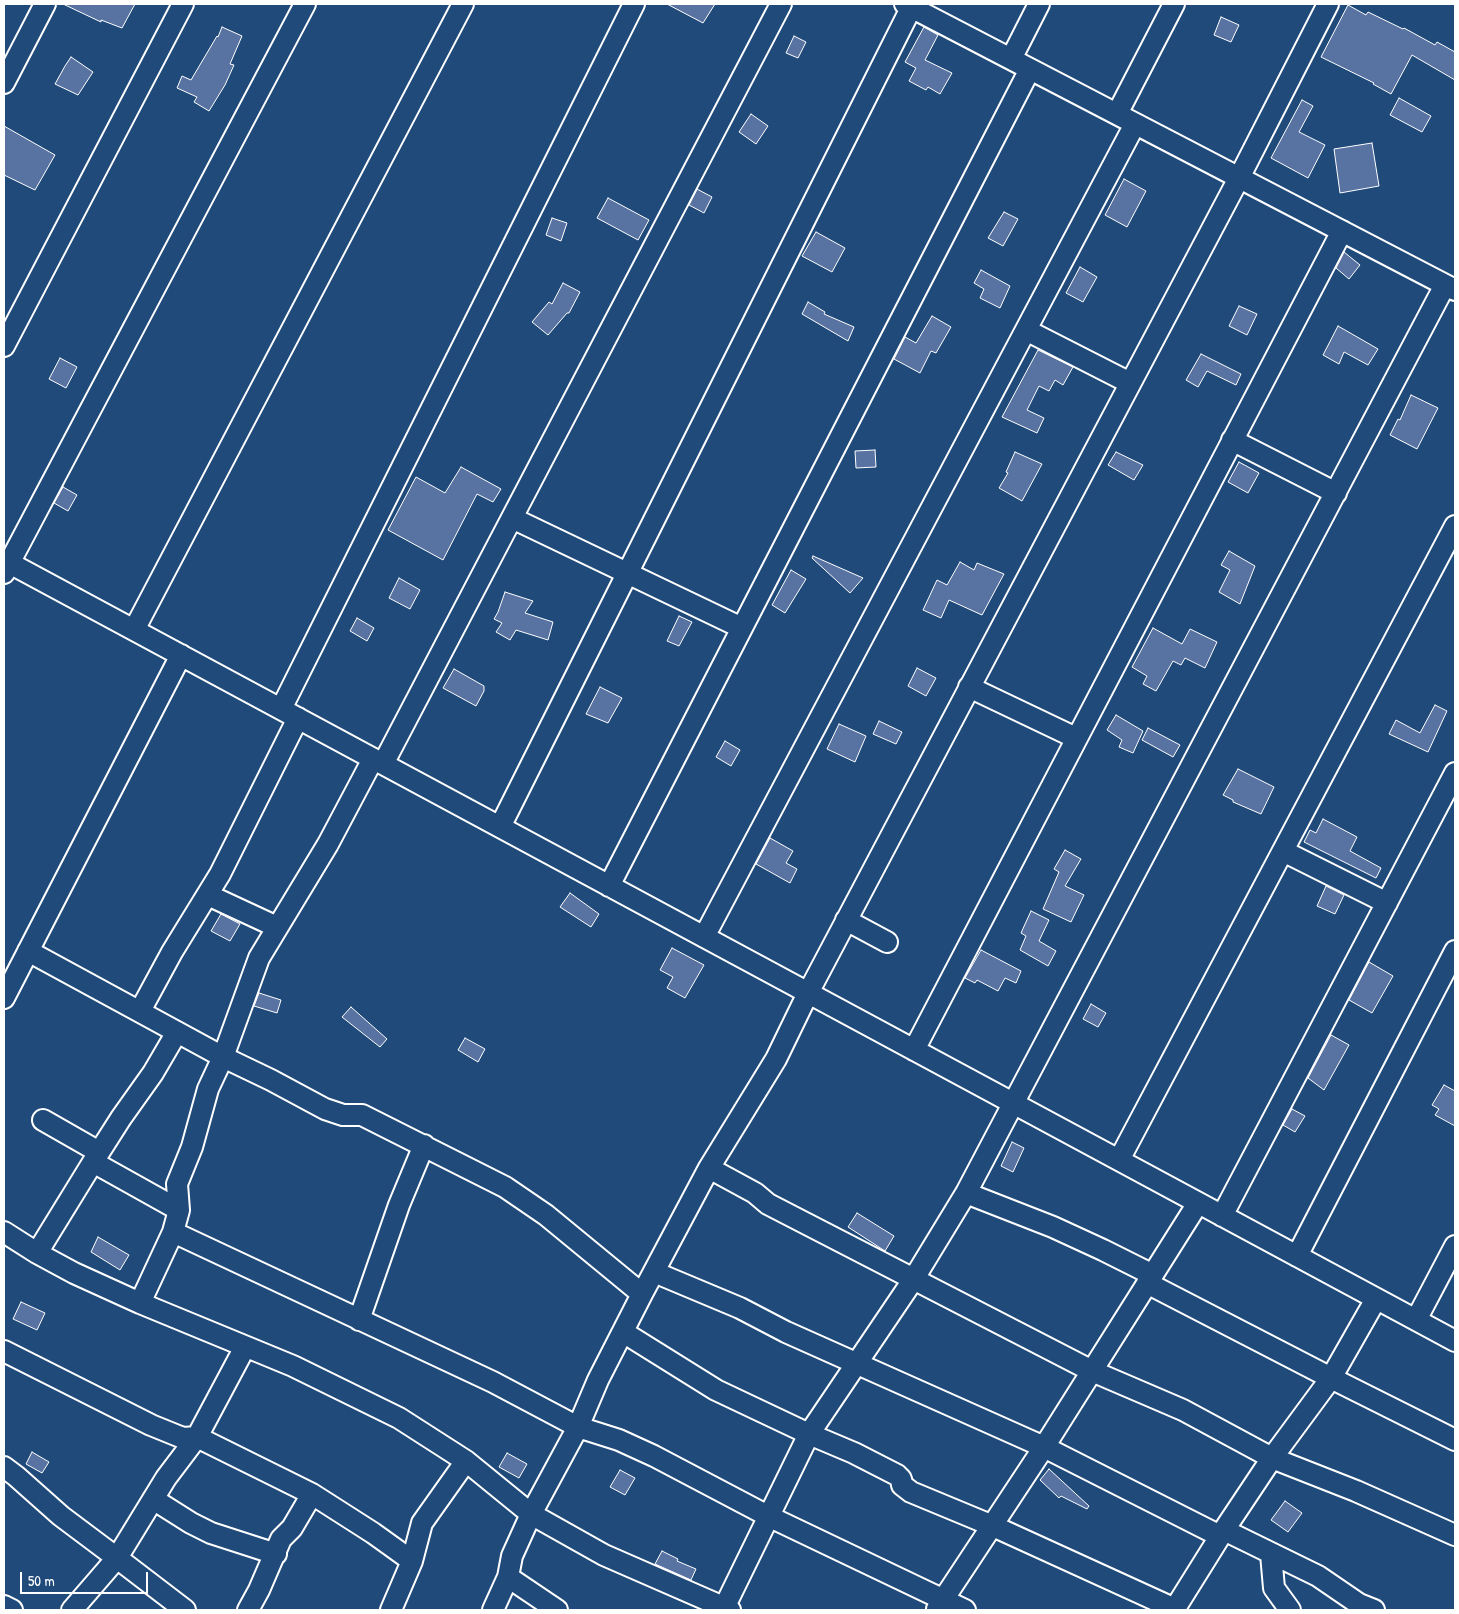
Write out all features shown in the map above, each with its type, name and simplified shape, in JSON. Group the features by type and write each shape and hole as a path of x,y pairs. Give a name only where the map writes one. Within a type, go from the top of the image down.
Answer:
{"street":[{"path":"4,83 45,4"},
{"path":"4,346 183,4"},
{"path":"304,4 6,565 181,655 1455,1341"},
{"path":"134,630 463,4"},
{"path":"140,1011 172,952 208,895 290,714 634,4"},
{"path":"140,1304 173,1232 179,1210 177,1184 192,1147 208,1089 223,1057 259,958 378,761 512,518 781,4"},
{"path":"1011,59 1039,4"},
{"path":"1117,114 1174,4"},
{"path":"493,1610 508,1577 512,1556 531,1514 578,1427 598,1380 642,1294 709,1168 776,1059 846,920 1239,178 1328,4"},
{"path":"4,1232 37,1253 140,1304 293,1366 399,1418 466,1461 531,1514 604,1555 727,1609 768,1516 809,1434 913,1280 966,1193 1336,493 1450,288 910,5 500,827"},
{"path":"609,886 1030,69"},
{"path":"704,937 1135,124"},
{"path":"914,1050 1342,231"},
{"path":"1026,330 1130,383"},
{"path":"1232,440 1336,493"},
{"path":"512,518 742,628"},
{"path":"1119,1160 1283,851 1449,553 1455,526"},
{"path":"4,998 181,655"},
{"path":"969,687 1076,738"},
{"path":"1222,1216 1455,773"},
{"path":"1283,851 1387,903"},
{"path":"208,895 277,927"},
{"path":"846,920 887,942"},
{"path":"28,951 223,1057 325,1109 343,1115 362,1115 424,1145 522,1198 578,1240 642,1294"},
{"path":"1297,1256 1455,951"},
{"path":"37,1253 96,1157 178,1032"},
{"path":"43,1120 96,1157 179,1210"},
{"path":"359,1320 399,1205 424,1145"},
{"path":"709,1168 755,1193 768,1204 1092,1371 1183,1410 1272,1458 1356,1491 1455,1535"},
{"path":"966,1193 1053,1227 1102,1250 1149,1279 1331,1378 1455,1440"},
{"path":"940,1604 1044,1447 1198,1203"},
{"path":"173,1232 493,1382 578,1427 619,1440 645,1452 940,1604 965,1610"},
{"path":"1416,1320 1455,1246"},
{"path":"654,1272 740,1308 855,1364 1044,1447 1222,1533 1318,1576 1359,1604 1374,1610"},
{"path":"623,1332 716,1390 854,1453 897,1475 901,1479 902,1485 911,1492 993,1526 1174,1610 1272,1458 1331,1378 1376,1299"},
{"path":"72,1610 117,1558 166,1478 197,1437 245,1348"},
{"path":"4,1351 176,1437 197,1437 312,1494 412,1561"},
{"path":"391,1610 412,1561 422,1523 466,1461"},
{"path":"4,1467 61,1516 185,1610"},
{"path":"248,1610 260,1590 281,1539 292,1528 312,1494"},
{"path":"153,1499 191,1524 276,1554"},
{"path":"1271,1554 1274,1588 1290,1610"},
{"path":"508,1577 557,1610"},
{"path":"4,1606 12,1610"}],"building":[{"path":"63,4 135,4 122,28 101,20 101,22"},
{"path":"667,4 715,4 703,23"},
{"path":"1348,5 1366,15 1368,12 1404,28 1435,45 1437,42 1455,52 1455,80 1412,55 1391,94 1374,83 1321,57"},
{"path":"1221,17 1239,25 1231,42 1214,35"},
{"path":"222,27 242,36 230,64 234,65 225,85 209,111 194,102 197,97 177,88 182,76 191,80 218,37"},
{"path":"924,27 938,35 925,60 952,73 940,94 928,87 926,90 909,81 916,68 905,62"},
{"path":"794,36 806,42 798,58 786,53"},
{"path":"71,57 93,72 78,95 55,84"},
{"path":"1399,98 1431,116 1422,132 1390,115"},
{"path":"1302,100 1313,106 1299,132 1325,145 1308,178 1271,158"},
{"path":"751,114 768,126 756,144 739,132"},
{"path":"4,126 55,155 35,190 4,175"},
{"path":"1372,143 1379,186 1340,193 1334,149"},
{"path":"1124,179 1146,191 1127,227 1105,215"},
{"path":"697,189 712,197 704,213 689,205"},
{"path":"608,198 649,220 638,240 597,218"},
{"path":"1004,212 1018,219 1003,246 988,238"},
{"path":"552,218 567,223 561,241 546,235"},
{"path":"816,232 845,248 832,272 802,256"},
{"path":"1344,252 1360,265 1349,279 1336,268"},
{"path":"1080,267 1097,277 1083,302 1066,293"},
{"path":"981,270 1010,286 1000,308 980,298 984,289 974,283"},
{"path":"563,283 580,292 569,313 548,335 532,322 549,302 552,304"},
{"path":"808,302 825,312 824,314 854,327 848,341 802,314"},
{"path":"1239,306 1257,314 1247,335 1229,326"},
{"path":"932,316 951,327 936,353 931,351 920,373 894,359 905,337 916,343"},
{"path":"1338,326 1378,349 1368,365 1344,352 1339,364 1323,355"},
{"path":"1038,350 1073,367 1063,385 1055,380 1049,391 1039,386 1027,410 1044,418 1037,433 1002,417"},
{"path":"1201,354 1241,374 1236,385 1207,371 1198,387 1186,380"},
{"path":"60,358 77,367 66,388 49,379"},
{"path":"1411,395 1438,408 1417,449 1390,435 1398,419 1400,420"},
{"path":"875,450 876,467 856,468 855,451"},
{"path":"1015,452 1042,464 1022,501 999,488 1008,473 1006,472"},
{"path":"1116,452 1143,465 1134,480 1108,465"},
{"path":"1239,462 1259,473 1248,493 1228,482"},
{"path":"461,467 501,489 493,502 477,494 443,560 388,530 416,477 445,493"},
{"path":"63,487 77,495 68,511 54,503"},
{"path":"1229,551 1255,566 1240,604 1219,592 1230,570 1221,565"},
{"path":"813,556 863,578 850,593 812,558"},
{"path":"960,562 974,570 977,563 1004,574 982,615 949,600 941,618 923,610 937,580 947,585"},
{"path":"791,570 806,579 785,613 772,605"},
{"path":"399,578 420,590 410,609 389,598"},
{"path":"505,592 533,601 525,613 553,622 548,640 516,630 510,640 496,632 502,623 494,619"},
{"path":"679,616 692,622 679,646 667,641"},
{"path":"357,618 374,628 367,641 350,631"},
{"path":"1153,628 1182,644 1190,629 1217,642 1205,668 1185,658 1181,665 1173,661 1156,691 1143,684 1147,676 1132,667"},
{"path":"917,668 936,678 926,696 908,686"},
{"path":"454,669 484,686 484,691 476,706 443,688"},
{"path":"600,687 622,698 608,723 586,714"},
{"path":"1435,705 1447,711 1428,752 1389,734 1396,720 1420,733"},
{"path":"1116,715 1143,731 1133,753 1119,747 1122,740 1107,730"},
{"path":"879,721 902,732 896,744 873,734"},
{"path":"839,724 866,736 855,762 827,749"},
{"path":"1148,728 1180,745 1173,757 1142,740"},
{"path":"725,741 740,750 731,766 716,757"},
{"path":"1238,769 1274,787 1261,814 1233,802 1233,800 1223,795"},
{"path":"1323,819 1357,837 1350,851 1381,868 1376,878 1304,842 1310,830 1316,833"},
{"path":"770,838 793,851 786,863 797,869 790,883 756,864"},
{"path":"1065,850 1081,859 1065,886 1084,895 1071,922 1043,909 1059,872 1054,869"},
{"path":"1326,886 1344,895 1335,914 1317,906"},
{"path":"570,893 599,914 591,927 560,907"},
{"path":"1031,911 1049,920 1039,941 1056,951 1048,966 1020,950 1026,936 1021,933"},
{"path":"221,914 240,924 230,941 211,931"},
{"path":"672,948 704,965 685,998 667,988 673,977 660,970"},
{"path":"981,950 1021,971 1016,983 1005,978 998,991 977,980 975,983 965,978"},
{"path":"1369,962 1393,976 1372,1013 1349,1000"},
{"path":"259,993 281,1000 277,1013 254,1006"},
{"path":"1091,1004 1106,1013 1098,1027 1083,1019"},
{"path":"351,1007 387,1039 380,1047 342,1017"},
{"path":"1331,1035 1349,1045 1324,1090 1308,1078"},
{"path":"465,1038 485,1049 478,1062 458,1050"},
{"path":"1444,1085 1455,1091 1455,1126 1435,1115 1439,1109 1432,1105"},
{"path":"1292,1109 1305,1116 1295,1132 1283,1125"},
{"path":"1012,1142 1024,1148 1013,1172 1001,1166"},
{"path":"857,1213 894,1236 885,1251 848,1227"},
{"path":"98,1237 129,1255 120,1270 91,1252"},
{"path":"21,1302 45,1313 37,1330 13,1319"},
{"path":"32,1452 49,1462 42,1473 26,1464"},
{"path":"507,1453 527,1464 519,1478 499,1467"},
{"path":"1049,1469 1089,1506 1087,1509 1061,1496 1059,1498 1040,1480"},
{"path":"620,1470 635,1478 625,1495 610,1487"},
{"path":"1285,1501 1302,1513 1288,1532 1271,1520"},
{"path":"662,1551 678,1559 677,1561 696,1569 691,1580 655,1564"}]}
